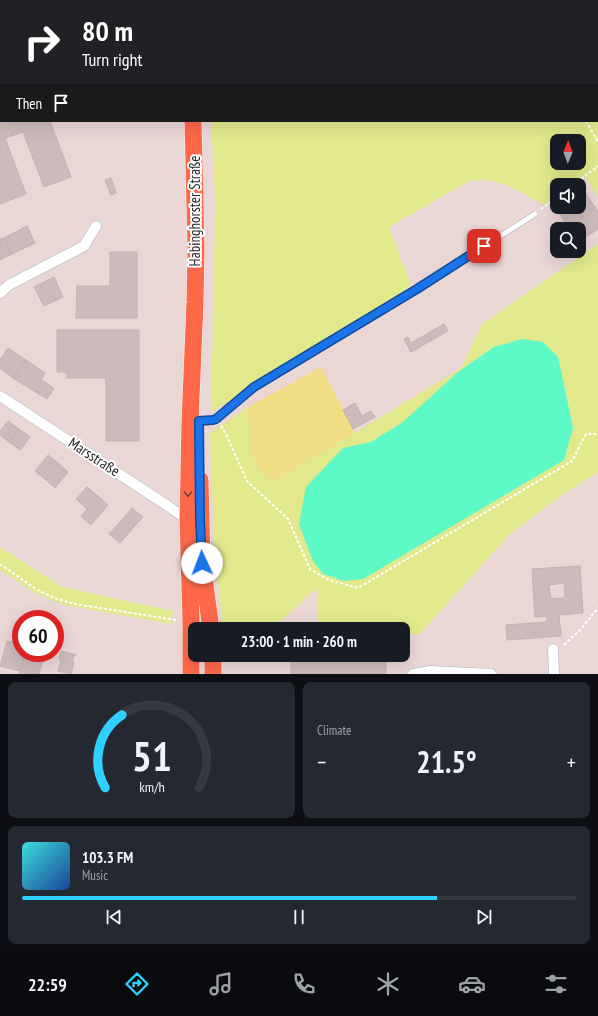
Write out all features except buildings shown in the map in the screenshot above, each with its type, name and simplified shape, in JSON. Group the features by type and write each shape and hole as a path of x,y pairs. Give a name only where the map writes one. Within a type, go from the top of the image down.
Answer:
{"main road":[{"name":"Habinghorster Straße","path":"191,622 188,520 194,422 196,249 193,122"},
{"name":"Habinghorster Straße","path":"194,422 202,563 210,622"},
{"path":"188,520 194,525 195,547 202,563"},
{"name":"Habinghorster Straße","path":"191,662 191,674"},
{"path":"213,662 213,674"}],"street":[{"path":"0,293 9,285 84,246 96,226"},
{"name":"Marsstraße","path":"0,396 188,520"},
{"path":"553,649 554,674"},
{"path":"414,674 431,671 491,674"}],"lane":[{"path":"194,422 216,419 254,387 417,289 535,214"}],"path":[{"path":"587,122 598,142"},
{"path":"582,178 598,166"},
{"path":"535,214 550,202"},
{"path":"216,419 226,434 247,480 288,519 310,569 329,580 358,588 572,461 586,434 598,434"},
{"path":"0,564 54,598 75,604 191,622"},
{"path":"553,649 564,645 580,630 598,608"}],"shaded area":[{"path":"211,122 598,122 598,198 585,176 582,178 550,178 550,201 544,205 519,191 500,183 485,180 470,181 389,227 411,286 211,412 215,202"},
{"path":"598,244 598,472 562,495 509,535 420,634 410,635 410,622 318,622 318,587 280,622 222,622 214,541 210,433 248,407 251,457 271,482 355,433 461,368 482,324 578,258 586,258 586,252"},
{"path":"522,339 543,342 558,357 573,428 564,460 363,579 344,581 323,574 313,561 299,524 306,487 343,448 371,442 403,422 458,372 494,347"},
{"path":"321,367 355,433 271,482 251,457 248,407"},
{"path":"0,547 62,587 173,611 171,624 64,605 36,593 0,570"}],"route":[{"path":"202,563 199,421 216,419 254,387 417,289 484,246"}]}
